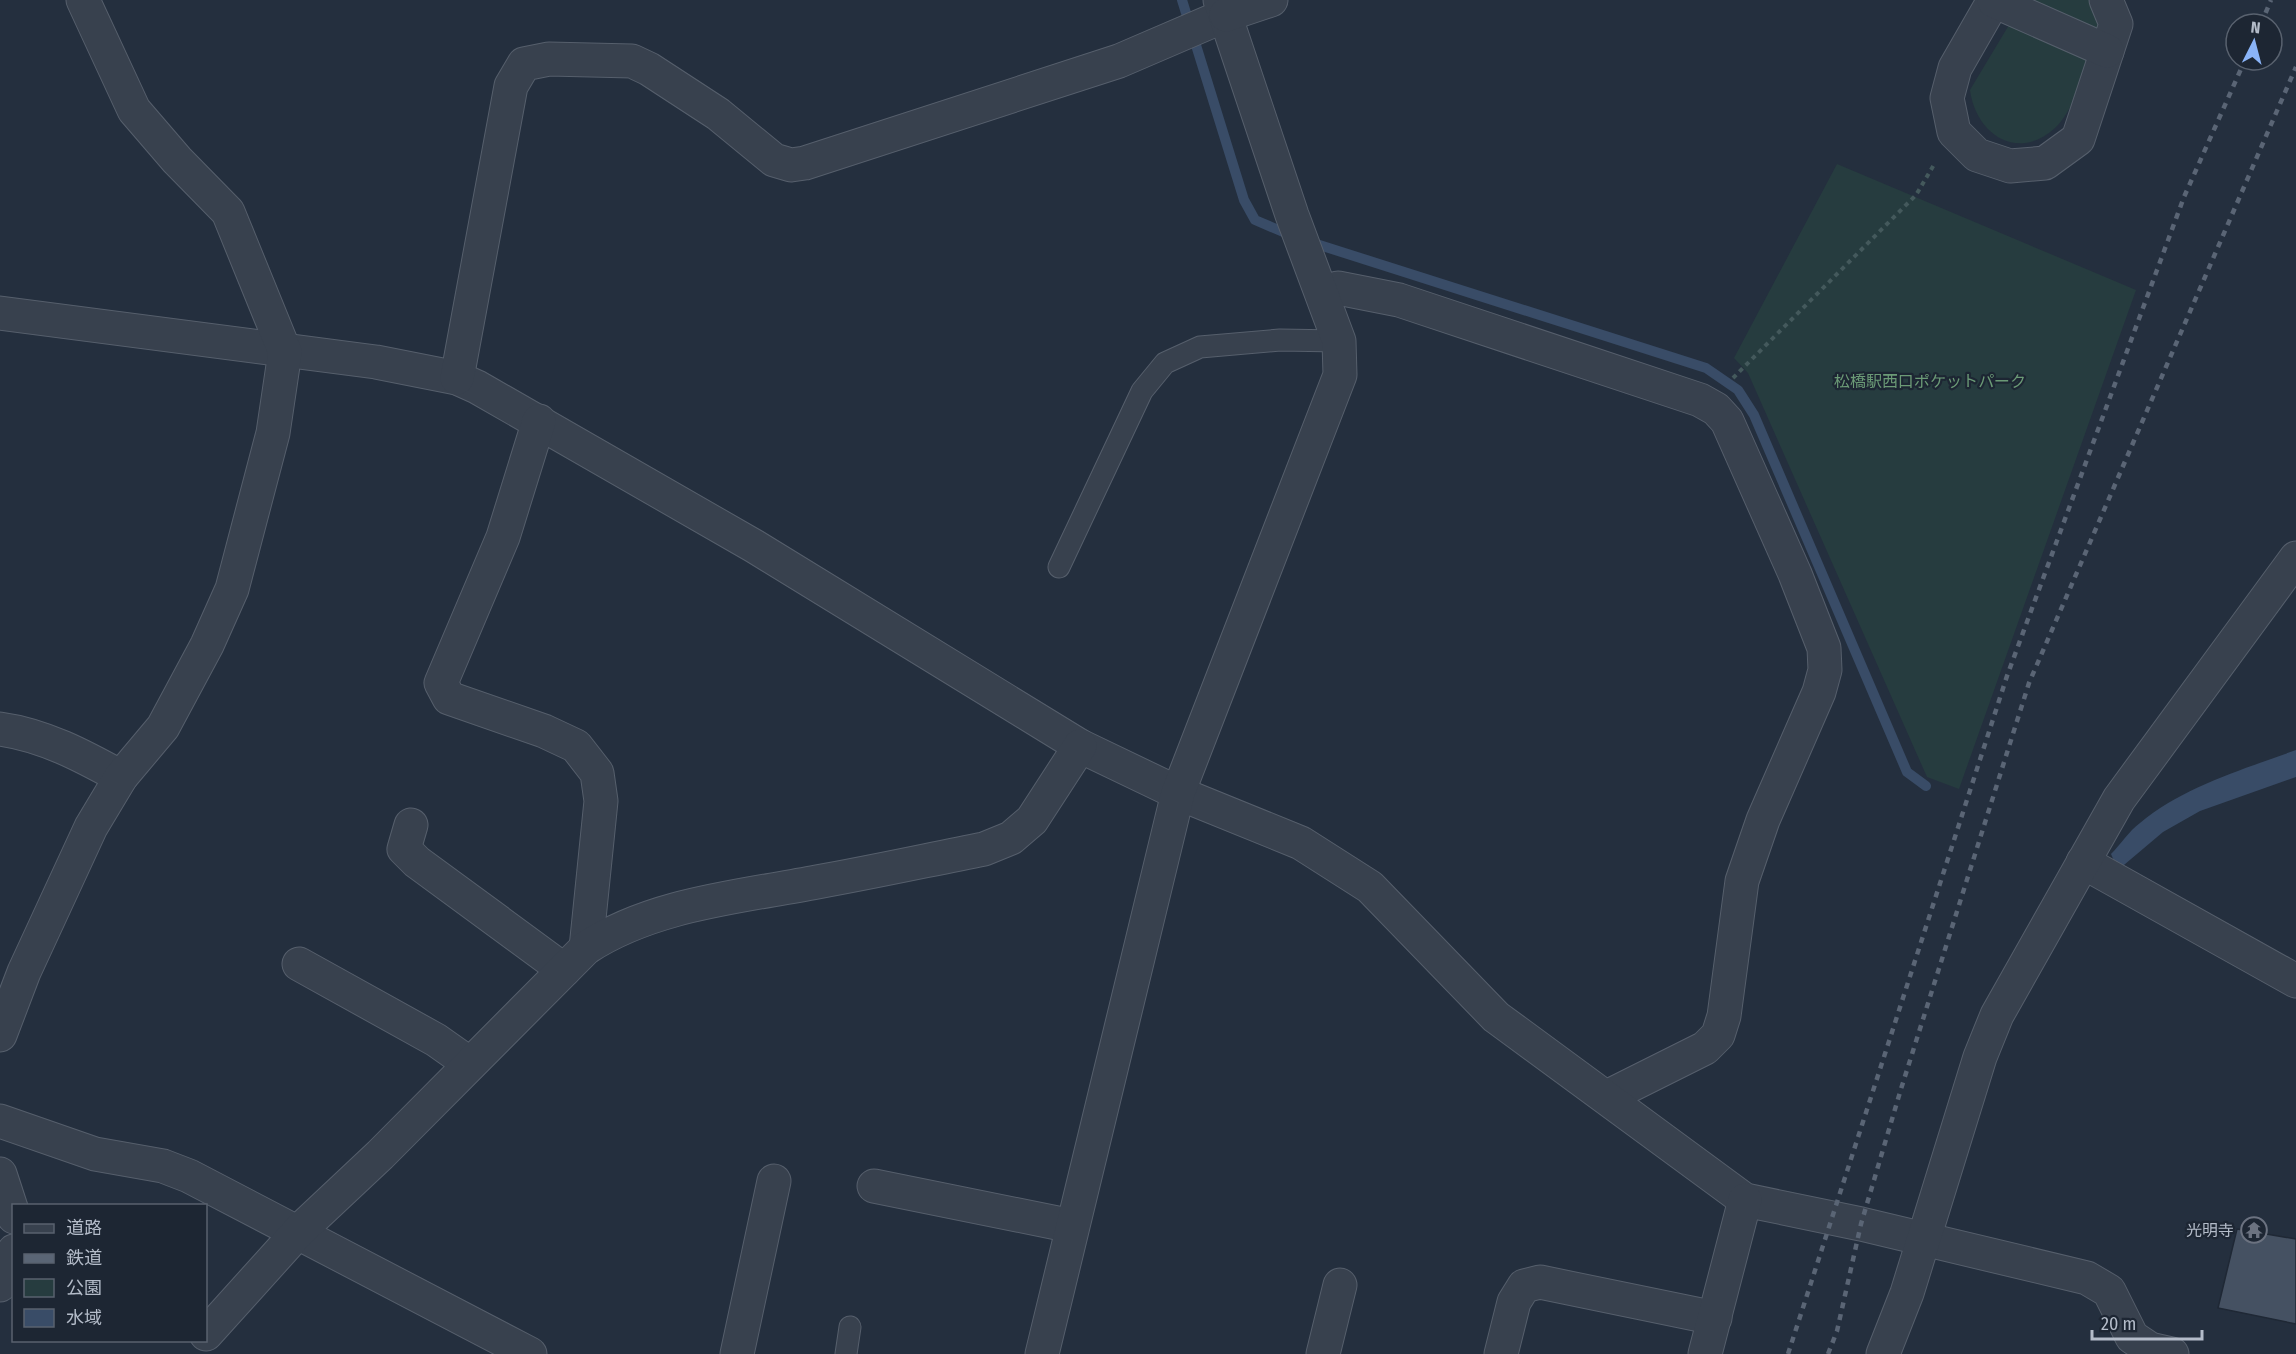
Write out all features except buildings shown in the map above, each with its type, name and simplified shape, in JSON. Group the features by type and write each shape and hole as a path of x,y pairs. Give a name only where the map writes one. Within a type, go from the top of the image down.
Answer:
{"street":[{"path":"0,1035 24,972 91,827 121,777 163,727 207,645 232,589 273,433 285,352 228,212 177,160 134,110 83,0"},
{"path":"457,378 511,86 524,64 549,59 632,61 649,69 718,114 774,160 791,165 805,163 1119,61 1208,18 1271,0"},
{"path":"2106,0 2116,24 2078,139 2044,163 2010,166 1977,155 1954,132 1947,98 1955,68 1995,0 2107,51"},
{"path":"1042,1354 1178,793 1340,375 1339,341 1322,292 1292,215 1208,18"},
{"path":"1322,292 1338,288 1399,300 1700,400 1716,409 1727,422 1745,460 1824,648 1825,670 1819,692 1764,820 1742,881 1724,1016 1718,1035 1705,1048 1607,1097"},
{"path":"0,313 285,352 376,362 457,378 477,387 754,546 1080,746 1178,793 1301,843 1370,887 1496,1017 1745,1200 2087,1278 2109,1291 2132,1337 2150,1348 2172,1354"},
{"path":"539,421 503,537 441,683 449,698 544,731 576,746 597,773 601,801 575,959"},
{"path":"1883,1354 1907,1293 1980,1057 1997,1015 2119,799 2296,558"},
{"path":"0,729 20,732 80,754 121,777"},
{"path":"207,1333 298,1232 380,1155 575,959 613,930 636,921 704,903 984,849 1011,838 1032,820 1080,746"},
{"path":"411,825 404,849 417,862 575,959"},
{"path":"2083,862 2296,981"},
{"path":"299,964 436,1040 470,1064"},
{"path":"0,1121 95,1154 163,1166 189,1176 530,1354"},
{"path":"0,1174 12,1211"},
{"path":"737,1354 774,1181"},
{"path":"874,1186 1072,1226"},
{"path":"1705,1354 1745,1200"},
{"path":"0,1285 12,1256"},
{"path":"1502,1354 1514,1302 1524,1286 1540,1282 1715,1318"},
{"path":"1323,1354 1340,1285"},
{"path":"2114,1354 2116,1341 2126,1322"},
{"path":"189,1354 200,1342"}],"lane":[{"path":"1059,567 1142,391 1166,363 1200,347 1280,340 1339,341"},
{"path":"846,1354 850,1327"}],"path":[{"path":"1737,372 1916,195 1954,132"}],"green space":[{"path":"2024,0 2095,0 2098,34 2085,77 2061,121 2041,138 2027,143 2013,143 2001,139 1981,120 1970,90"},
{"name":"松橋駅西口ポケットパーク","path":"1837,164 2136,290 1959,789 1927,777 1748,373 1734,358"}],"water":[{"path":"2296,750 2296,777 2200,811 2163,832 2118,870 2111,854 2136,826 2157,810 2215,780"}],"waterway":[{"path":"1182,0 1244,200 1255,220 1295,237"},
{"path":"1310,242 1706,368 1738,390 1754,415 1907,772 1926,786"}],"railway":[{"path":"2266,12 2271,0"},
{"path":"1828,1354 1837,1331 1861,1224 1901,1089 2029,683 2296,67"},
{"path":"1788,1354 2007,676 2184,197 2240,72"}],"place":[{"name":"光明寺","path":"2254,1230"}]}
